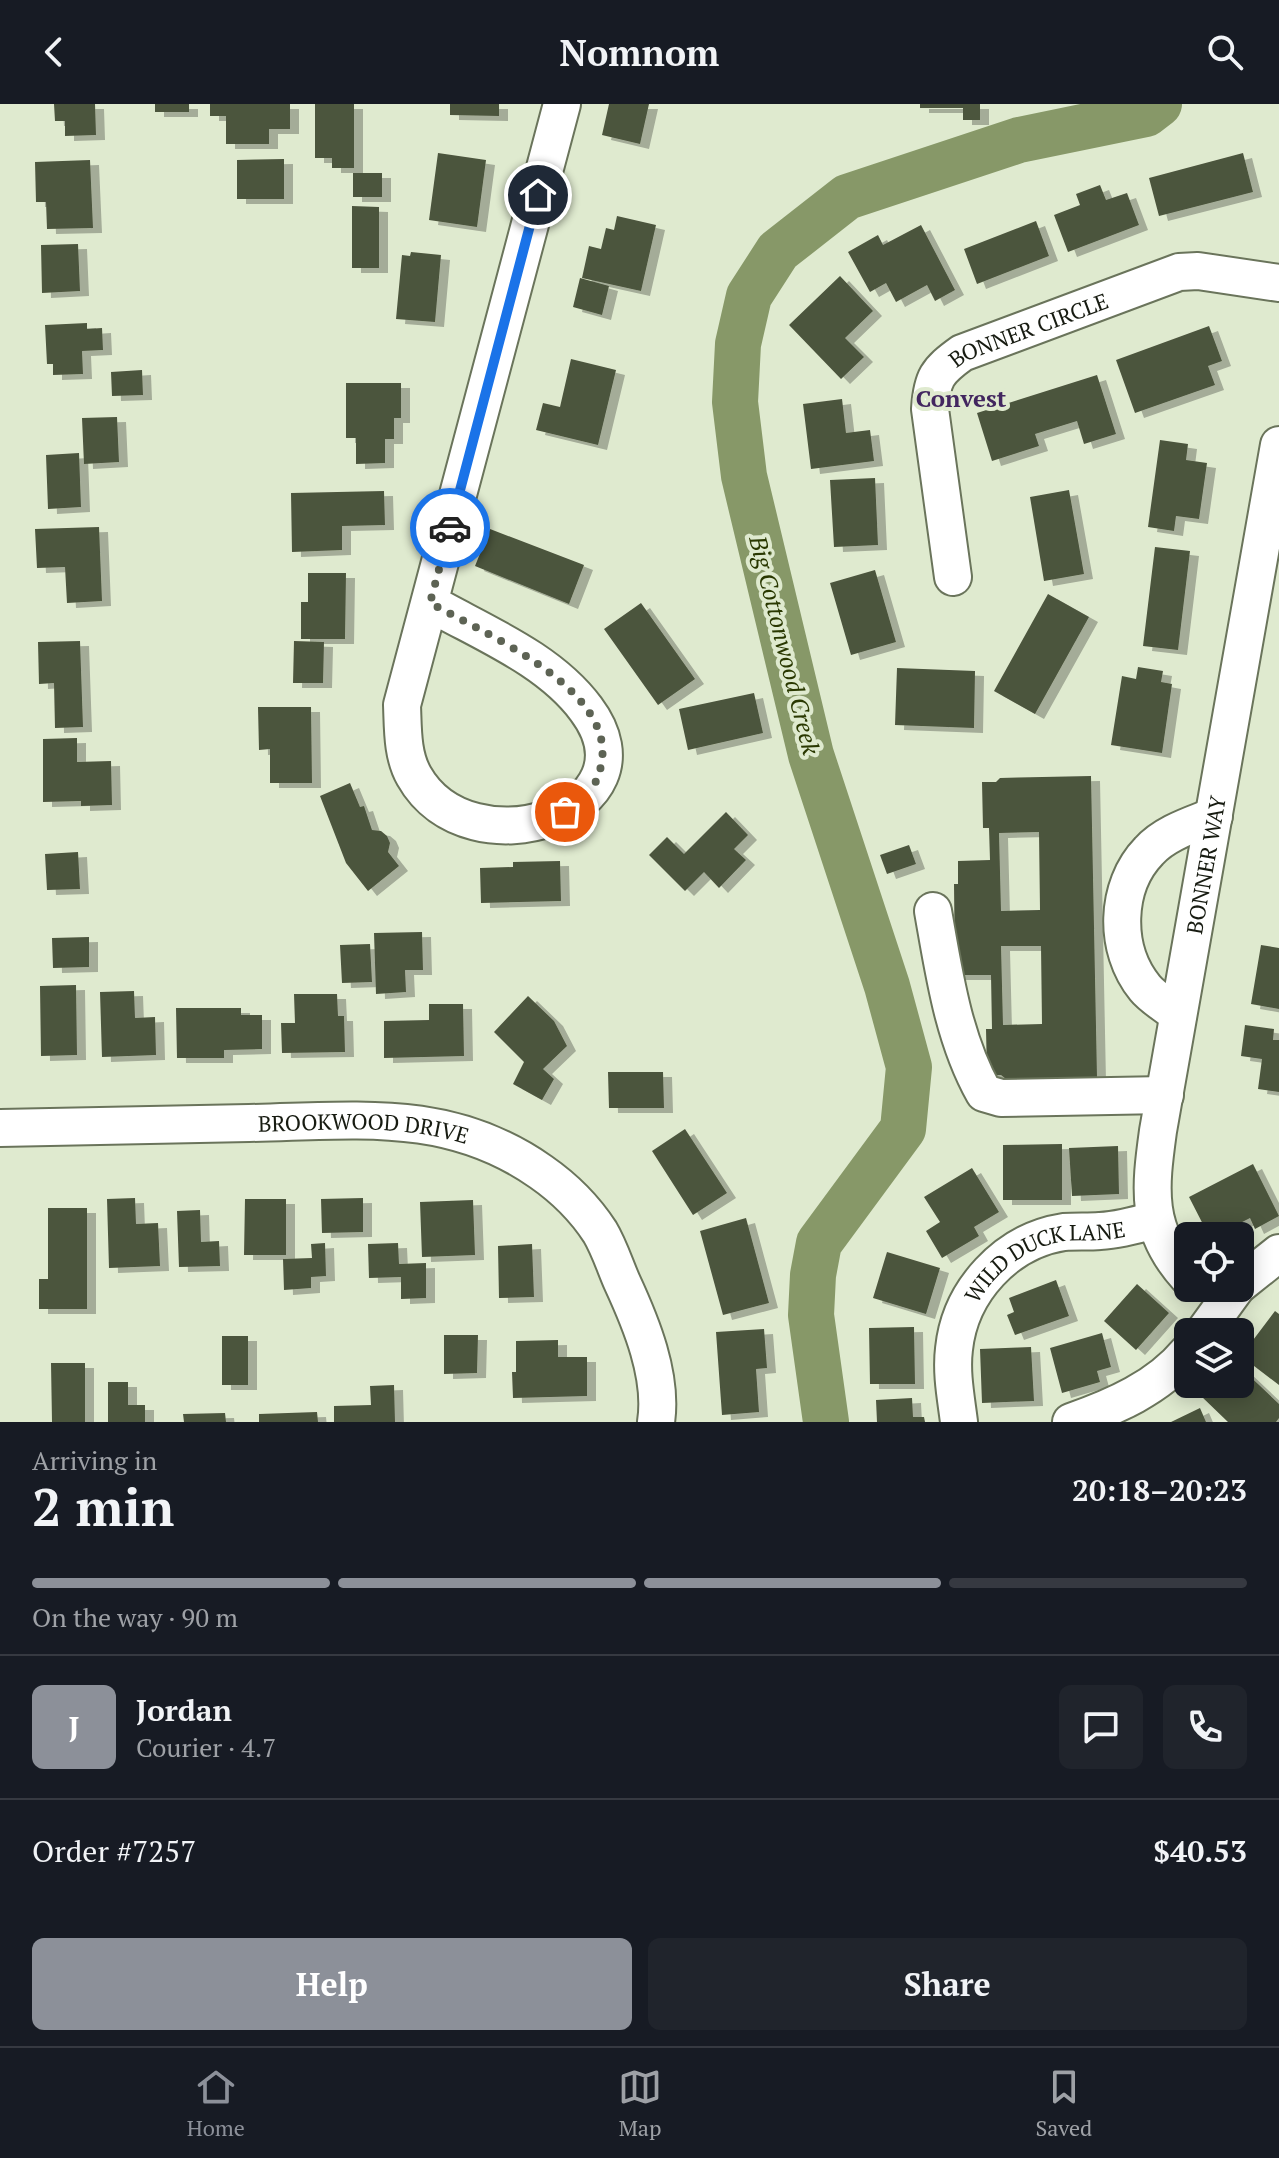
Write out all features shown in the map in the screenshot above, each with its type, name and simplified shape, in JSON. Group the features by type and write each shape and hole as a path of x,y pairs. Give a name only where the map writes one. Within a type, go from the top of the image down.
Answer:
{"street":[{"path":"430,603 540,665 586,708 598,727 603,752 600,777 588,797 565,812 528,824 496,826 471,822 448,812 414,777 404,748 402,705 562,104"},
{"name":"BONNER CIRCLE","path":"953,577 930,409 931,387 940,369 962,353 1179,272 1198,271 1279,283"},
{"name":"BONNER WAY","path":"1174,1262 1154,1220 1150,1185 1279,445"},
{"path":"1178,1015 1145,988 1128,959 1122,923 1125,891 1136,867 1150,849 1172,834 1214,816"},
{"path":"933,911 947,991 970,1068 984,1093 1001,1098 1165,1095"},
{"name":"BROOKWOOD DRIVE","path":"0,1128 402,1122 472,1135 498,1145 525,1161 574,1200 600,1233 636,1314 653,1371 656,1422"},
{"name":"WILD DUCK LANE","path":"959,1422 954,1374 958,1327 971,1296 990,1271 1012,1251 1043,1238 1062,1233 1123,1228 1154,1220"},
{"path":"1254,1273 1279,1253"},
{"path":"1071,1422 1128,1399 1174,1365"}],"building":[{"path":"54,104 95,104 96,135 65,136 65,121 55,121"},
{"path":"155,104 189,104 189,112 155,112"},
{"path":"210,104 290,104 290,129 269,129 269,144 226,144 226,116 210,116"},
{"path":"315,104 354,104 354,168 332,168 332,158 315,158"},
{"path":"450,104 499,104 499,116 450,115"},
{"path":"609,104 649,104 640,144 602,135"},
{"path":"920,104 980,104 980,120 963,120 963,108 920,108"},
{"path":"438,153 486,160 477,227 429,220"},
{"path":"1243,153 1253,192 1159,216 1149,178"},
{"path":"284,159 284,199 237,199 237,160"},
{"path":"90,160 93,228 47,229 46,202 36,202 35,162"},
{"path":"353,173 382,173 382,197 353,197"},
{"path":"1100,185 1106,200 1127,193 1139,225 1068,252 1054,215 1080,205 1076,194"},
{"path":"352,206 379,207 379,268 352,268"},
{"path":"617,216 656,225 641,291 582,278 589,246 601,249 606,228 614,230"},
{"path":"1036,221 1049,256 977,284 964,249"},
{"path":"921,225 955,290 935,301 927,285 896,302 886,283 870,292 848,252 878,235 883,245"},
{"path":"78,244 80,291 42,293 41,245"},
{"path":"411,252 441,255 435,322 396,319 402,255 410,256"},
{"path":"840,276 873,311 845,338 864,357 841,379 789,325"},
{"path":"580,278 609,286 602,315 573,307"},
{"path":"87,323 87,329 102,328 103,350 82,351 83,374 53,375 53,364 47,364 45,325"},
{"path":"1209,326 1222,361 1208,366 1215,385 1135,413 1116,360"},
{"path":"571,359 616,370 598,445 536,430 543,403 560,407"},
{"path":"142,370 143,395 112,396 111,372"},
{"path":"1097,375 1116,434 1084,444 1077,421 1035,434 1039,446 992,461 977,413"},
{"path":"346,383 401,383 401,418 394,418 394,439 385,439 385,463 356,464 356,438 346,438"},
{"path":"842,399 846,433 870,430 874,461 811,469 803,404"},
{"path":"117,417 119,462 84,464 82,418"},
{"path":"1160,440 1188,444 1186,460 1207,463 1199,519 1176,516 1174,531 1148,527"},
{"path":"79,453 81,507 48,509 46,455"},
{"path":"875,478 878,545 834,547 830,480"},
{"path":"1069,490 1084,574 1044,581 1030,497"},
{"path":"384,491 385,525 342,526 342,550 292,552 291,493"},
{"path":"99,527 102,601 67,603 65,567 37,568 35,529"},
{"path":"490,529 584,565 569,604 475,566"},
{"path":"1155,547 1190,551 1178,650 1143,646"},
{"path":"875,570 896,642 851,655 830,583"},
{"path":"308,573 346,573 345,639 301,639 301,602 308,602"},
{"path":"1048,594 1089,617 1035,714 994,691"},
{"path":"641,603 695,679 658,705 604,629"},
{"path":"80,641 83,727 55,728 54,683 39,684 38,642"},
{"path":"294,641 324,642 323,683 293,683"},
{"path":"1138,667 1163,671 1161,682 1172,684 1162,753 1111,745 1122,676 1136,679"},
{"path":"897,668 975,671 974,728 895,725"},
{"path":"754,693 763,733 688,750 679,709"},
{"path":"258,707 311,707 312,783 270,783 270,749 259,750"},
{"path":"77,738 77,762 111,761 112,805 81,806 81,801 43,802 43,739"},
{"path":"1091,776 1097,1077 1006,1079 1001,1075 987,1075 986,1029 992,1029 991,975 955,975 954,884 958,884 958,861 990,860 989,828 983,828 982,782 996,782 1000,778","holes":["1039,832 1040,910 1001,911 999,833","1001,946 1041,946 1042,1024 1003,1025"]},
{"path":"350,783 360,807 364,806 372,830 381,831 387,836 390,843 388,852 399,866 368,891 346,863 320,796"},
{"path":"726,812 748,835 734,849 746,860 719,888 704,872 685,891 649,855 667,837 684,854"},
{"path":"909,845 916,864 887,874 880,855"},
{"path":"78,852 80,889 47,890 45,854"},
{"path":"560,861 561,901 481,903 480,868 513,867 513,862"},
{"path":"422,932 423,970 405,970 406,992 376,994 374,933"},
{"path":"89,937 89,967 53,968 52,938"},
{"path":"370,944 372,982 342,983 340,945"},
{"path":"1261,945 1279,948 1279,1009 1251,1004"},
{"path":"76,985 77,1055 41,1056 40,986"},
{"path":"134,991 135,1018 155,1017 156,1055 102,1057 100,992"},
{"path":"294,994 337,994 338,1016 344,1016 345,1052 282,1053 281,1023 295,1023"},
{"path":"528,996 554,1021 567,1046 543,1069 554,1079 542,1100 513,1084 524,1062 494,1032"},
{"path":"429,1004 463,1004 464,1056 384,1058 384,1021 429,1020"},
{"path":"176,1008 241,1008 241,1015 262,1015 262,1049 224,1050 224,1058 177,1058"},
{"path":"1245,1025 1274,1029 1273,1040 1279,1040 1279,1092 1258,1089 1262,1059 1241,1056"},
{"path":"608,1072 663,1072 664,1108 609,1108"},
{"path":"685,1129 727,1193 693,1215 652,1151"},
{"path":"1062,1144 1062,1200 1003,1200 1003,1145"},
{"path":"1118,1146 1119,1194 1072,1196 1069,1148"},
{"path":"1253,1164 1279,1216 1255,1229 1250,1218 1242,1222 1202,1222 1189,1197"},
{"path":"972,1168 999,1212 974,1227 979,1236 942,1258 926,1231 940,1222 924,1197"},
{"path":"135,1198 136,1224 158,1223 160,1266 109,1268 107,1199"},
{"path":"363,1198 363,1232 322,1233 321,1199"},
{"path":"245,1199 286,1199 286,1255 244,1255"},
{"path":"473,1200 475,1255 422,1257 420,1202"},
{"path":"48,1208 87,1208 87,1309 39,1309 39,1279 48,1279"},
{"path":"200,1210 201,1242 219,1241 220,1266 179,1267 177,1211"},
{"path":"746,1218 769,1303 723,1315 700,1231"},
{"path":"325,1243 326,1276 311,1277 311,1288 284,1290 283,1259 312,1258 311,1244"},
{"path":"398,1243 399,1264 426,1263 426,1298 401,1299 401,1277 369,1278 368,1244"},
{"path":"532,1244 534,1297 499,1298 498,1246"},
{"path":"887,1252 940,1268 926,1314 873,1298"},
{"path":"1056,1280 1069,1316 1015,1335 1007,1315 1014,1312 1009,1298"},
{"path":"1137,1284 1169,1313 1136,1350 1104,1321"},
{"path":"1275,1311 1279,1314 1279,1385 1254,1366 1254,1339"},
{"path":"914,1327 915,1384 870,1384 869,1328"},
{"path":"764,1329 767,1368 756,1369 759,1412 722,1415 716,1332"},
{"path":"1102,1333 1111,1367 1097,1371 1100,1382 1062,1393 1050,1348"},
{"path":"444,1335 478,1335 477,1373 444,1374"},
{"path":"222,1336 248,1336 248,1385 222,1385"},
{"path":"558,1340 558,1357 587,1357 587,1396 513,1398 516,1341"},
{"path":"1031,1347 1034,1401 982,1403 980,1349"},
{"path":"51,1363 85,1363 85,1422 52,1422"},
{"path":"1254,1380 1279,1404 1276,1422 1228,1422 1203,1398 1254,1398"},
{"path":"108,1382 128,1382 128,1405 145,1405 145,1422 108,1422"},
{"path":"394,1385 395,1422 334,1422 334,1406 371,1405 370,1386"},
{"path":"912,1398 913,1417 924,1417 925,1422 877,1422 876,1400"},
{"path":"1200,1408 1206,1422 1171,1422"},
{"path":"317,1412 318,1422 259,1422 259,1414"},
{"path":"225,1413 226,1422 184,1422 183,1414"}],"waterway":[{"name":"Big Cottonwood Creek","path":"826,1422 811,1315 813,1275 819,1243 903,1129 909,1067 887,986 811,755 744,476 735,402 738,344 749,296 778,251 847,197 1019,140 1146,114 1159,104"}],"way so far":[{"path":"450,528 430,603 540,665 586,708 598,727 603,752 600,777 588,797 565,812"}],"district":[{"name":"Convest","path":"961,398"}],"route":[{"path":"450,528 538,195"}]}
